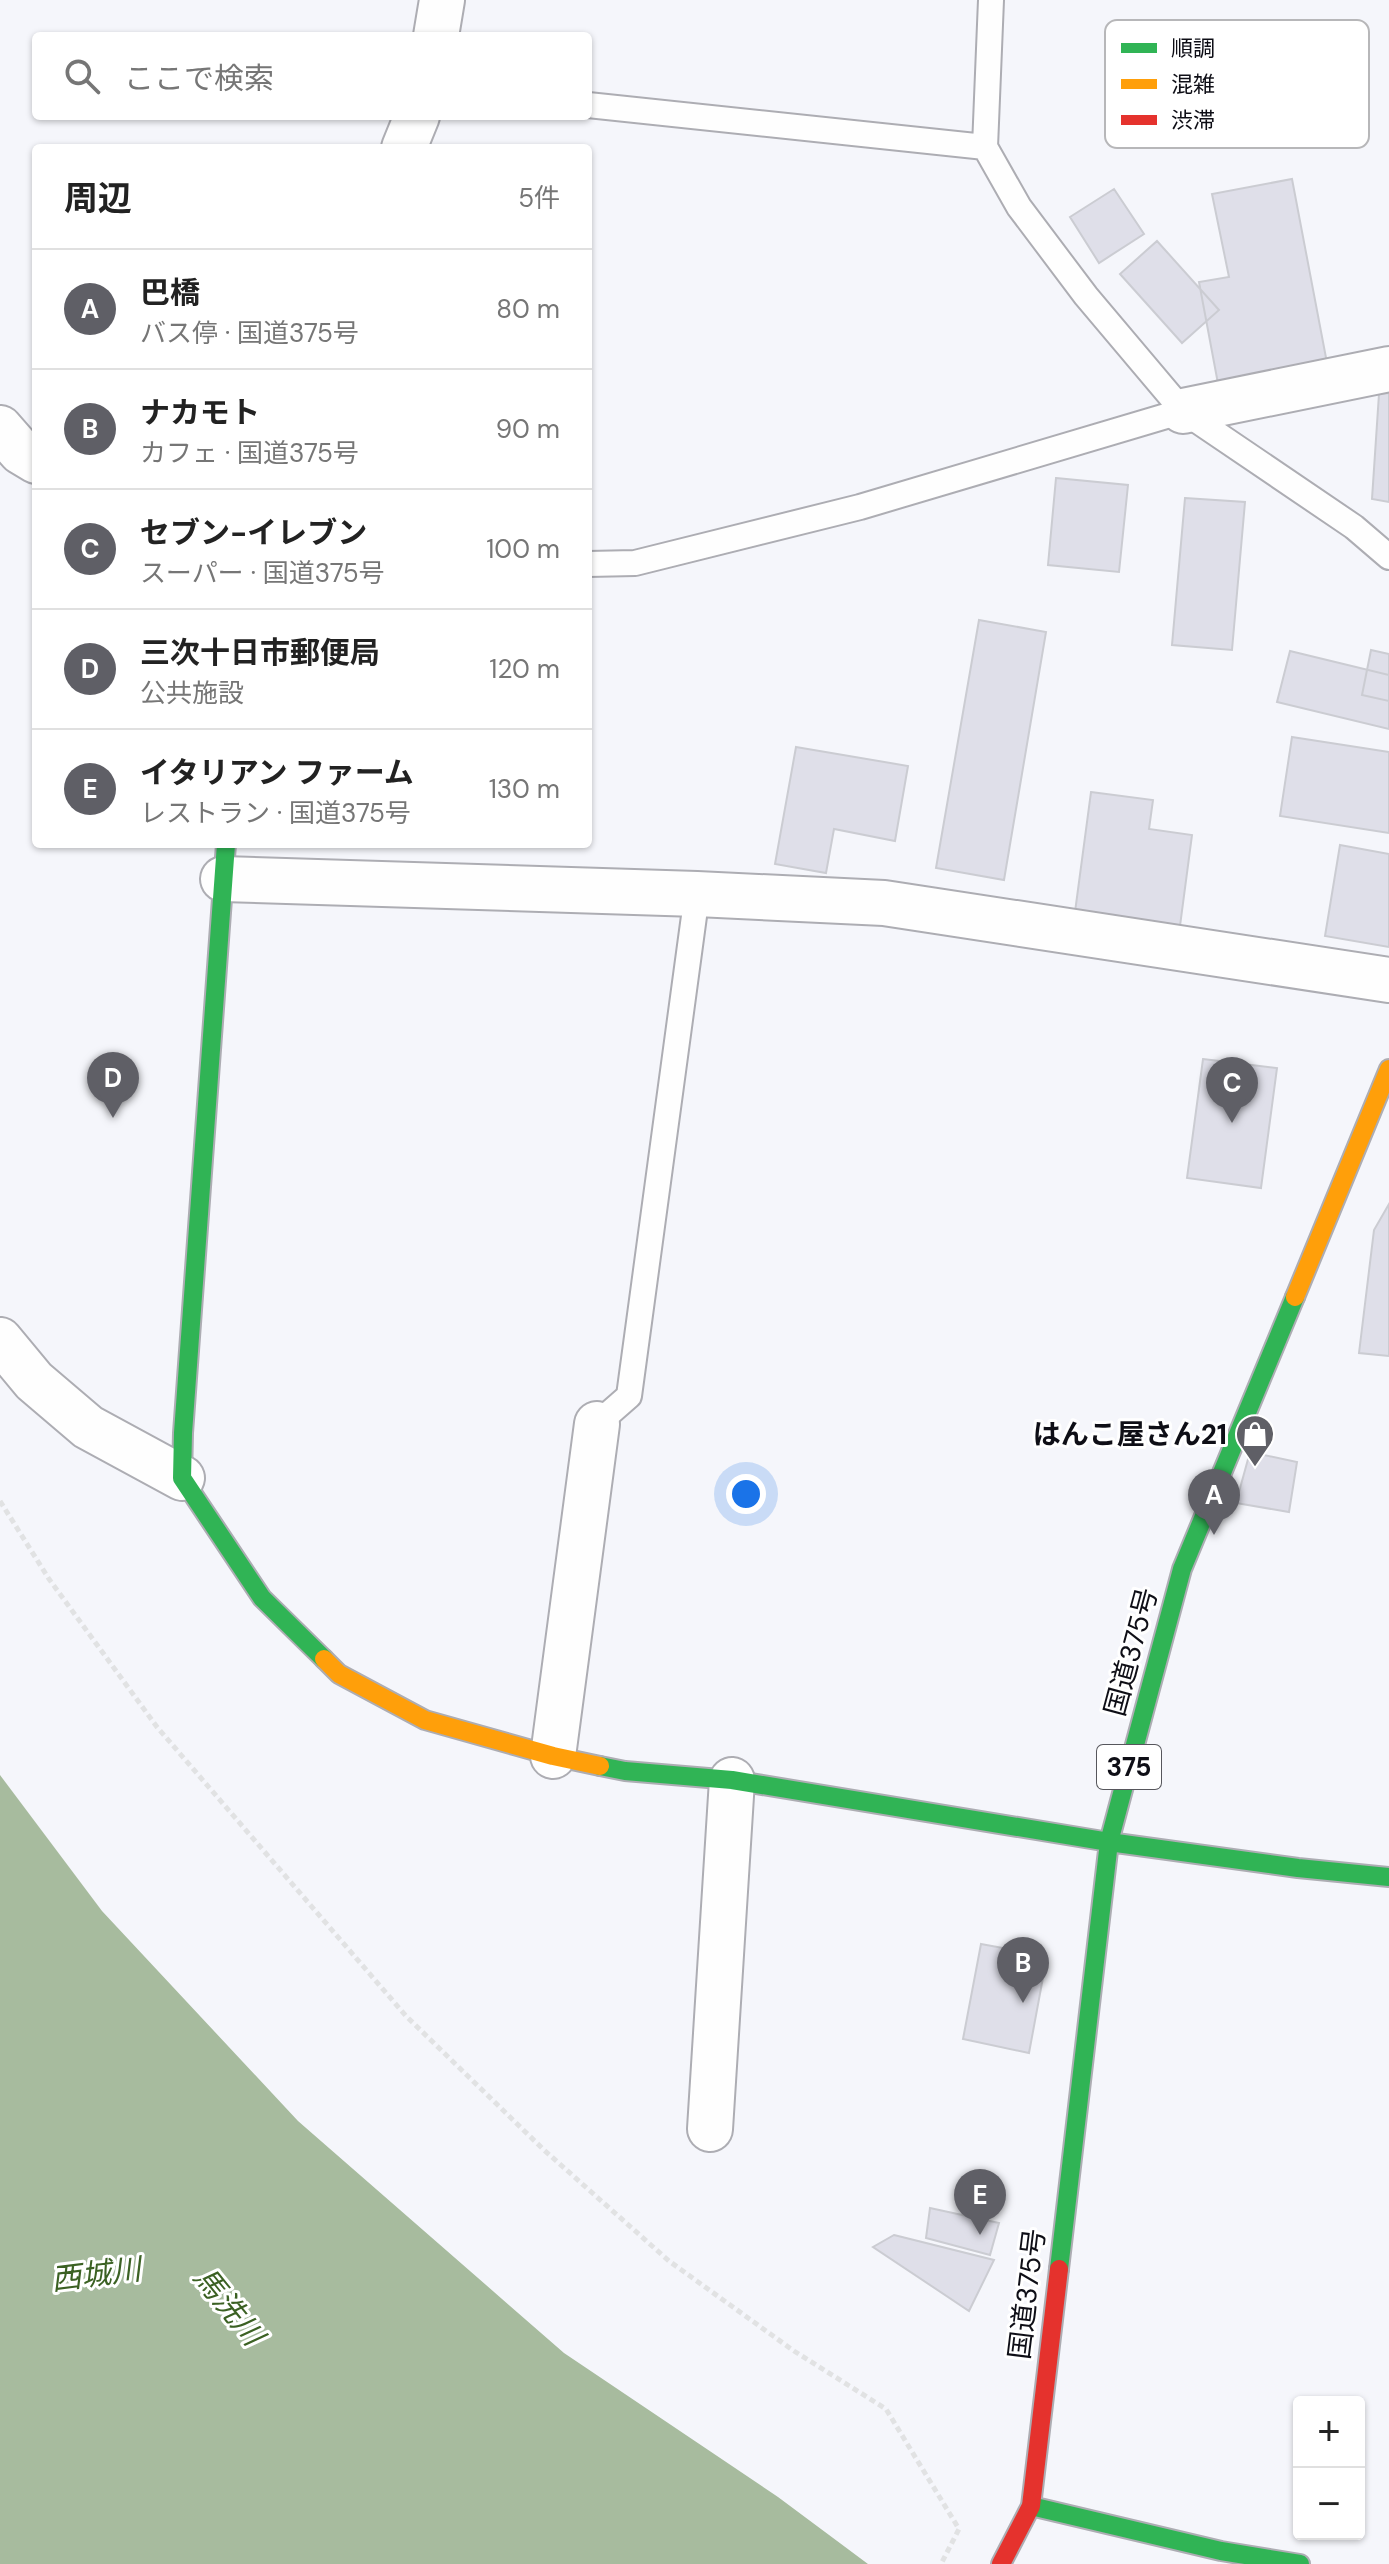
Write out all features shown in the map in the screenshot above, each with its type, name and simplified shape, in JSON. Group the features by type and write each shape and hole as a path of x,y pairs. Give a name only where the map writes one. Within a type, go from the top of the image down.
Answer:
{"main road":[{"path":"225,861 182,1478 262,1598 339,1674 425,1720 553,1756 625,1771 732,1780 1109,1842 1389,1877"},
{"name":"国道375号","path":"1001,2564 1031,2506 1109,1842 1182,1569 1389,1069"},
{"path":"1031,2506 1228,2558 1300,2564"}],"street":[{"path":"437,32 442,0"},
{"path":"406,144 415,120"},
{"path":"1183,411 1389,369"},
{"path":"225,861 697,894 884,903 1389,980"},
{"path":"0,1340 34,1381 88,1427 182,1478"},
{"path":"553,1756 597,1424"},
{"path":"710,2129 732,1780"}],"lane":[{"path":"991,0 985,147 1019,207 1086,296 1183,411 1354,527 1389,557"},
{"path":"592,105 985,147"},
{"path":"592,564 635,563 860,507 1183,411"},
{"path":"597,1424 629,1396 697,894"}],"path":[{"path":"0,1501 49,1579 157,1727 406,2016 544,2150 669,2261 794,2351 886,2409 959,2529 941,2564"}],"water":[{"path":"0,1775 102,1911 298,2121 564,2353 778,2497 868,2564 0,2564"}],"building":[{"path":"1292,179 1331,384 1222,405 1199,282 1229,277 1212,194"},
{"path":"1114,189 1144,234 1099,263 1070,217"},
{"path":"1157,241 1219,310 1182,343 1120,274"},
{"path":"1389,393 1389,502 1372,499 1379,394"},
{"path":"1056,478 1128,485 1119,572 1048,565"},
{"path":"1185,498 1245,502 1232,650 1172,645"},
{"path":"979,620 1046,632 1004,880 936,868"},
{"path":"1371,650 1389,654 1389,701 1362,695"},
{"path":"1290,651 1389,675 1389,729 1277,702"},
{"path":"1292,737 1389,752 1389,833 1280,816"},
{"path":"796,747 908,766 895,841 834,829 826,873 775,864"},
{"path":"1091,792 1153,800 1149,829 1192,835 1180,926 1075,912"},
{"path":"1340,845 1389,854 1389,947 1325,936"},
{"path":"1203,1059 1277,1068 1261,1188 1187,1178"},
{"path":"1389,1204 1389,1356 1359,1353 1374,1230"},
{"path":"1250,1452 1297,1462 1289,1512 1236,1503"},
{"path":"981,1944 1047,1956 1029,2053 963,2039"},
{"path":"930,2208 999,2223 990,2255 926,2238"},
{"path":"894,2235 994,2260 969,2311 873,2247"}],"traffic: fast":[{"path":"226,848 182,1478 262,1598 324,1659"},
{"path":"1059,2269 1109,1842 1182,1569 1295,1297"},
{"path":"600,1766 732,1780 1109,1842 1389,1877"},
{"path":"1031,2506 1221,2551 1300,2564"}],"traffic: slow":[{"path":"1295,1297 1389,1069"},
{"path":"324,1659 339,1674 425,1720 600,1766"}],"traffic: jam":[{"path":"1001,2564 1031,2506 1059,2269"}],"place":[{"name":"三次十日市郵便局","path":"113,1118"},
{"name":"セブン-イレブン","path":"1232,1123"},
{"name":"はんこ屋さん21","path":"1255,1468"},
{"name":"巴橋","path":"1214,1535"},
{"name":"ナカモト","path":"1023,2003"},
{"name":"イタリアン ファーム","path":"980,2235"}],"water label":[{"name":"西城川","path":"96,2274"},
{"name":"馬洗川","path":"229,2306"}]}
